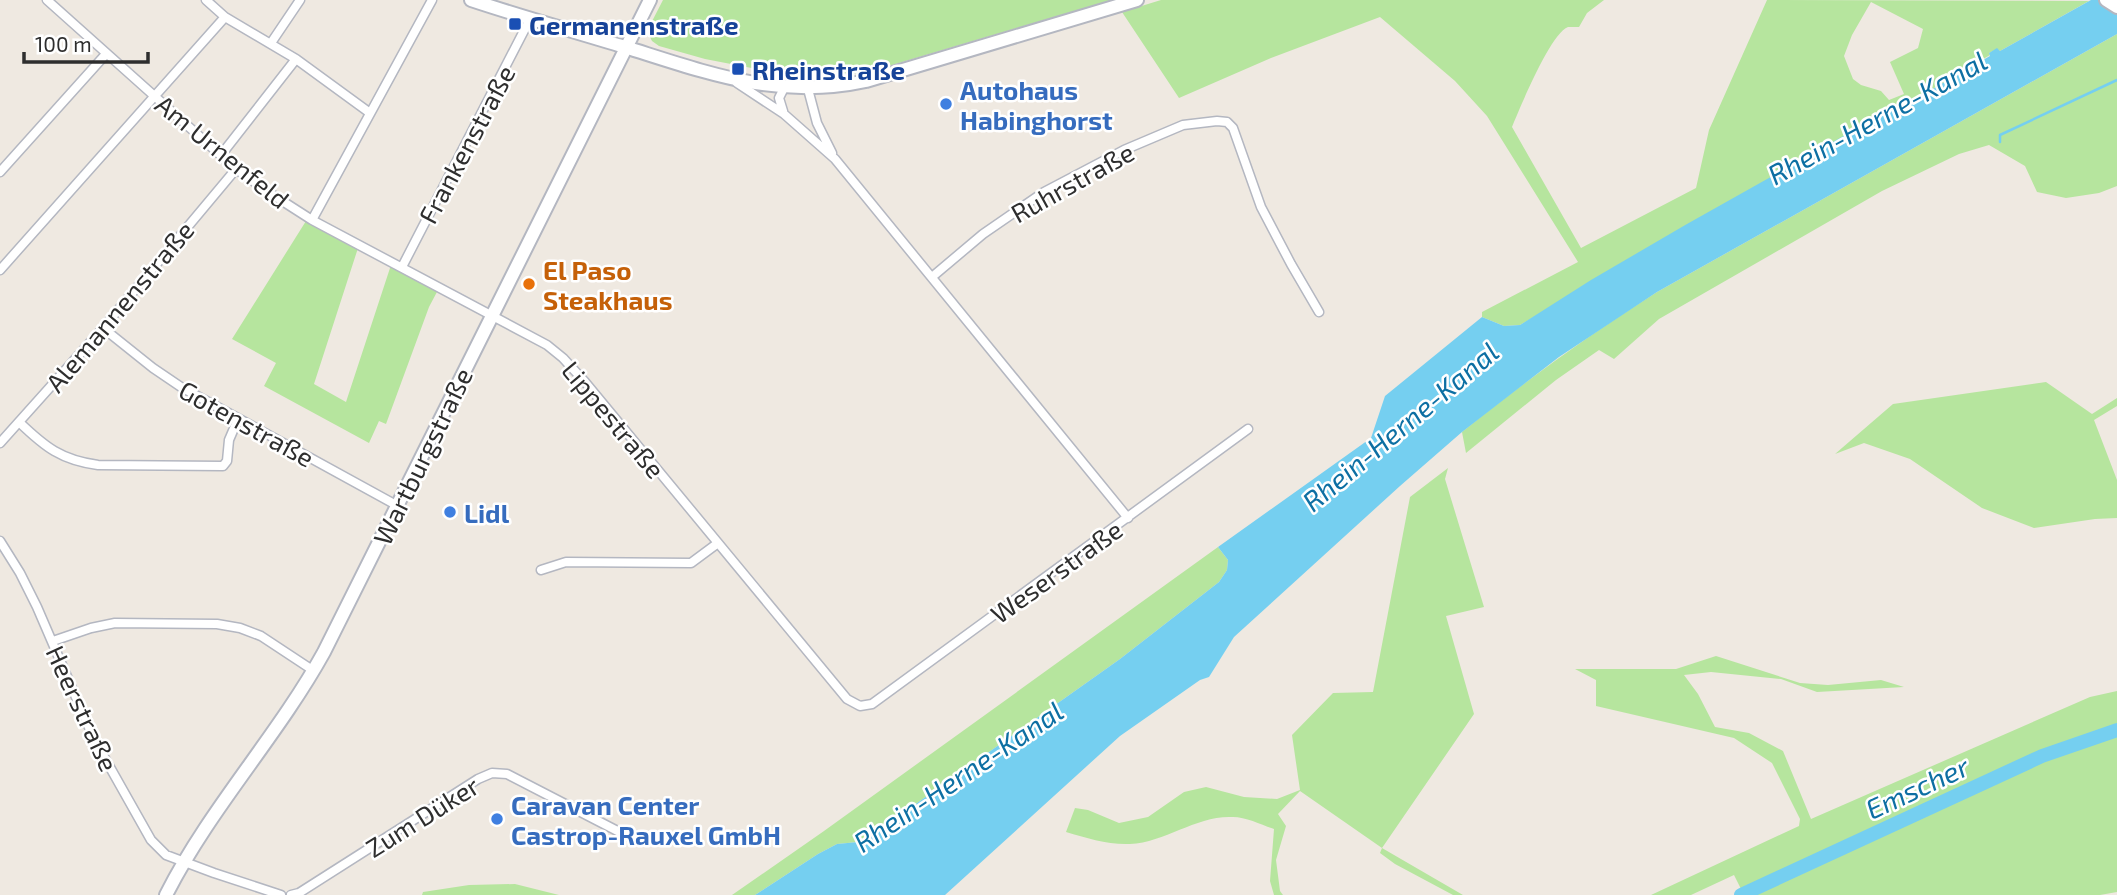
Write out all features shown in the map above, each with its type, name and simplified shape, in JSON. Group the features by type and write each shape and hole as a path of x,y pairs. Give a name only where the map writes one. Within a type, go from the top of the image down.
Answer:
{"main road":[{"path":"471,0 728,78 784,88 808,89 866,81 1137,0"},
{"name":"Wartburgstraße","path":"166,895 183,862 219,806 314,671 650,0"},
{"path":"2106,0 2117,8"}],"street":[{"name":"Am Urnenfeld","path":"47,0 236,169 312,220 492,315"},
{"path":"206,0 225,17 296,59 370,113"},
{"path":"271,43 300,0"},
{"path":"312,220 432,0"},
{"path":"0,270 225,17"},
{"name":"Frankenstraße","path":"402,267 530,19"},
{"path":"0,172 106,54"},
{"path":"221,155 296,59"},
{"path":"728,78 784,114 835,159 1128,518"},
{"path":"784,88 779,98 784,114"},
{"path":"808,89 817,123 835,159"},
{"name":"Ruhrstraße","path":"932,276 991,228 1044,192 1124,150 1184,125 1217,121 1227,122 1233,128 1261,207 1319,312"},
{"name":"Alemannenstraße","path":"0,443 103,328 236,169"},
{"name":"Lippestraße","path":"492,315 547,345 563,358 848,699 860,706"},
{"name":"Gotenstraße","path":"103,328 181,387 398,506"},
{"path":"19,422 42,444 62,457 79,463 223,466 227,461 229,440 238,419"},
{"name":"Weserstraße","path":"860,706 872,704 1248,429"},
{"name":"Heerstraße","path":"0,541 20,573 94,739 151,840 166,855 183,862"},
{"path":"541,570 566,562 691,563 718,544"},
{"path":"52,641 115,623 217,624 240,628 261,636 314,671"},
{"name":"Zum Düker","path":"290,895 299,893 478,779 492,773 507,774 631,838"},
{"path":"183,862 282,895"}],"green space":[{"path":"663,0 1112,0 865,73 820,74 762,70 705,59 659,46 652,41 647,31"},
{"path":"1161,0 1604,0 1587,13 1579,27 1568,27 1553,43 1536,72 1512,127 1581,248 1696,188 1709,130 1767,0 2089,1 2000,51 1997,49 1989,53 1990,55 1924,94 1904,102 1520,325 1504,326 1482,317 1482,312 1578,262 1487,116 1455,81 1380,17 1271,58 1179,98 1122,12","holes":["1871,2 1923,29 1918,48 1890,62 1904,94 1889,100 1881,91 1861,85 1853,79 1844,56 1852,35"]},
{"path":"2117,34 2117,186 2099,193 2066,198 2037,192 2025,166 1989,145 1959,154 1882,191 1659,319 1614,359 1599,350 1556,380 1466,453 1462,432 1558,359 1632,308"},
{"path":"306,221 358,248 314,384 346,402 391,265 438,290 429,307 386,424 379,421 369,443 264,386 276,363 232,339"},
{"path":"2046,382 2092,414 2117,398 2117,406 2094,420 2117,480 2117,518 2034,528 1982,508 1910,459 1864,443 1835,454 1893,404"},
{"path":"1448,468 1445,479 1484,607 1446,616 1474,714 1382,848 1300,791 1278,814 1286,826 1276,860 1280,891 1283,895 1274,895 1270,881 1274,829 1249,820 1233,817 1207,820 1156,839 1130,844 1090,839 1066,832 1075,808 1088,810 1119,823 1148,817 1184,792 1206,787 1244,797 1277,799 1300,790 1292,735 1333,693 1373,692 1410,497"},
{"path":"1218,547 1228,560 1227,570 1219,582 1120,659 889,823 858,842 837,844 755,895 732,895 824,831"},
{"path":"1716,656 1800,683 1828,685 1881,680 1904,687 1817,692 1781,679 1711,672 1684,675 1698,694 1715,727 1749,733 1783,751 1811,819 2090,697 2117,691 2117,892 2100,895 1744,895 1734,875 1691,895 1651,895 1799,826 1800,819 1772,763 1734,738 1596,706 1596,680 1575,669 1676,669"},
{"path":"1382,848 1463,895 1453,895 1395,864 1380,853"},
{"path":"515,884 559,895 422,895 423,892 469,885"}],"water":[{"name":"Rhein-Herne-Kanal","path":"2091,0 2117,0 2117,34 1657,292 1559,357 1462,432 1234,637 1209,677 1200,680 1120,736 945,895 755,895 818,854 837,844 858,842 889,823 1120,659 1219,582 1227,570 1228,560 1218,547 1371,438 1385,396 1482,317 1504,326 1520,325 1687,224 1904,102 1924,94 1990,56 1989,53 1997,48 2000,51"}],"waterway":[{"path":"2000,142 2000,135 2117,80"},
{"name":"Emscher","path":"1741,895 2042,756 2117,730"}],"place":[{"name":"Germanenstraße","path":"515,24"},
{"name":"Rheinstraße","path":"738,69"},
{"name":"Autohaus Habinghorst","path":"946,104"},
{"name":"El Paso Steakhaus","path":"529,284"},
{"name":"Lidl","path":"450,512"},
{"name":"Caravan Center Castrop-Rauxel GmbH","path":"497,819"}]}
